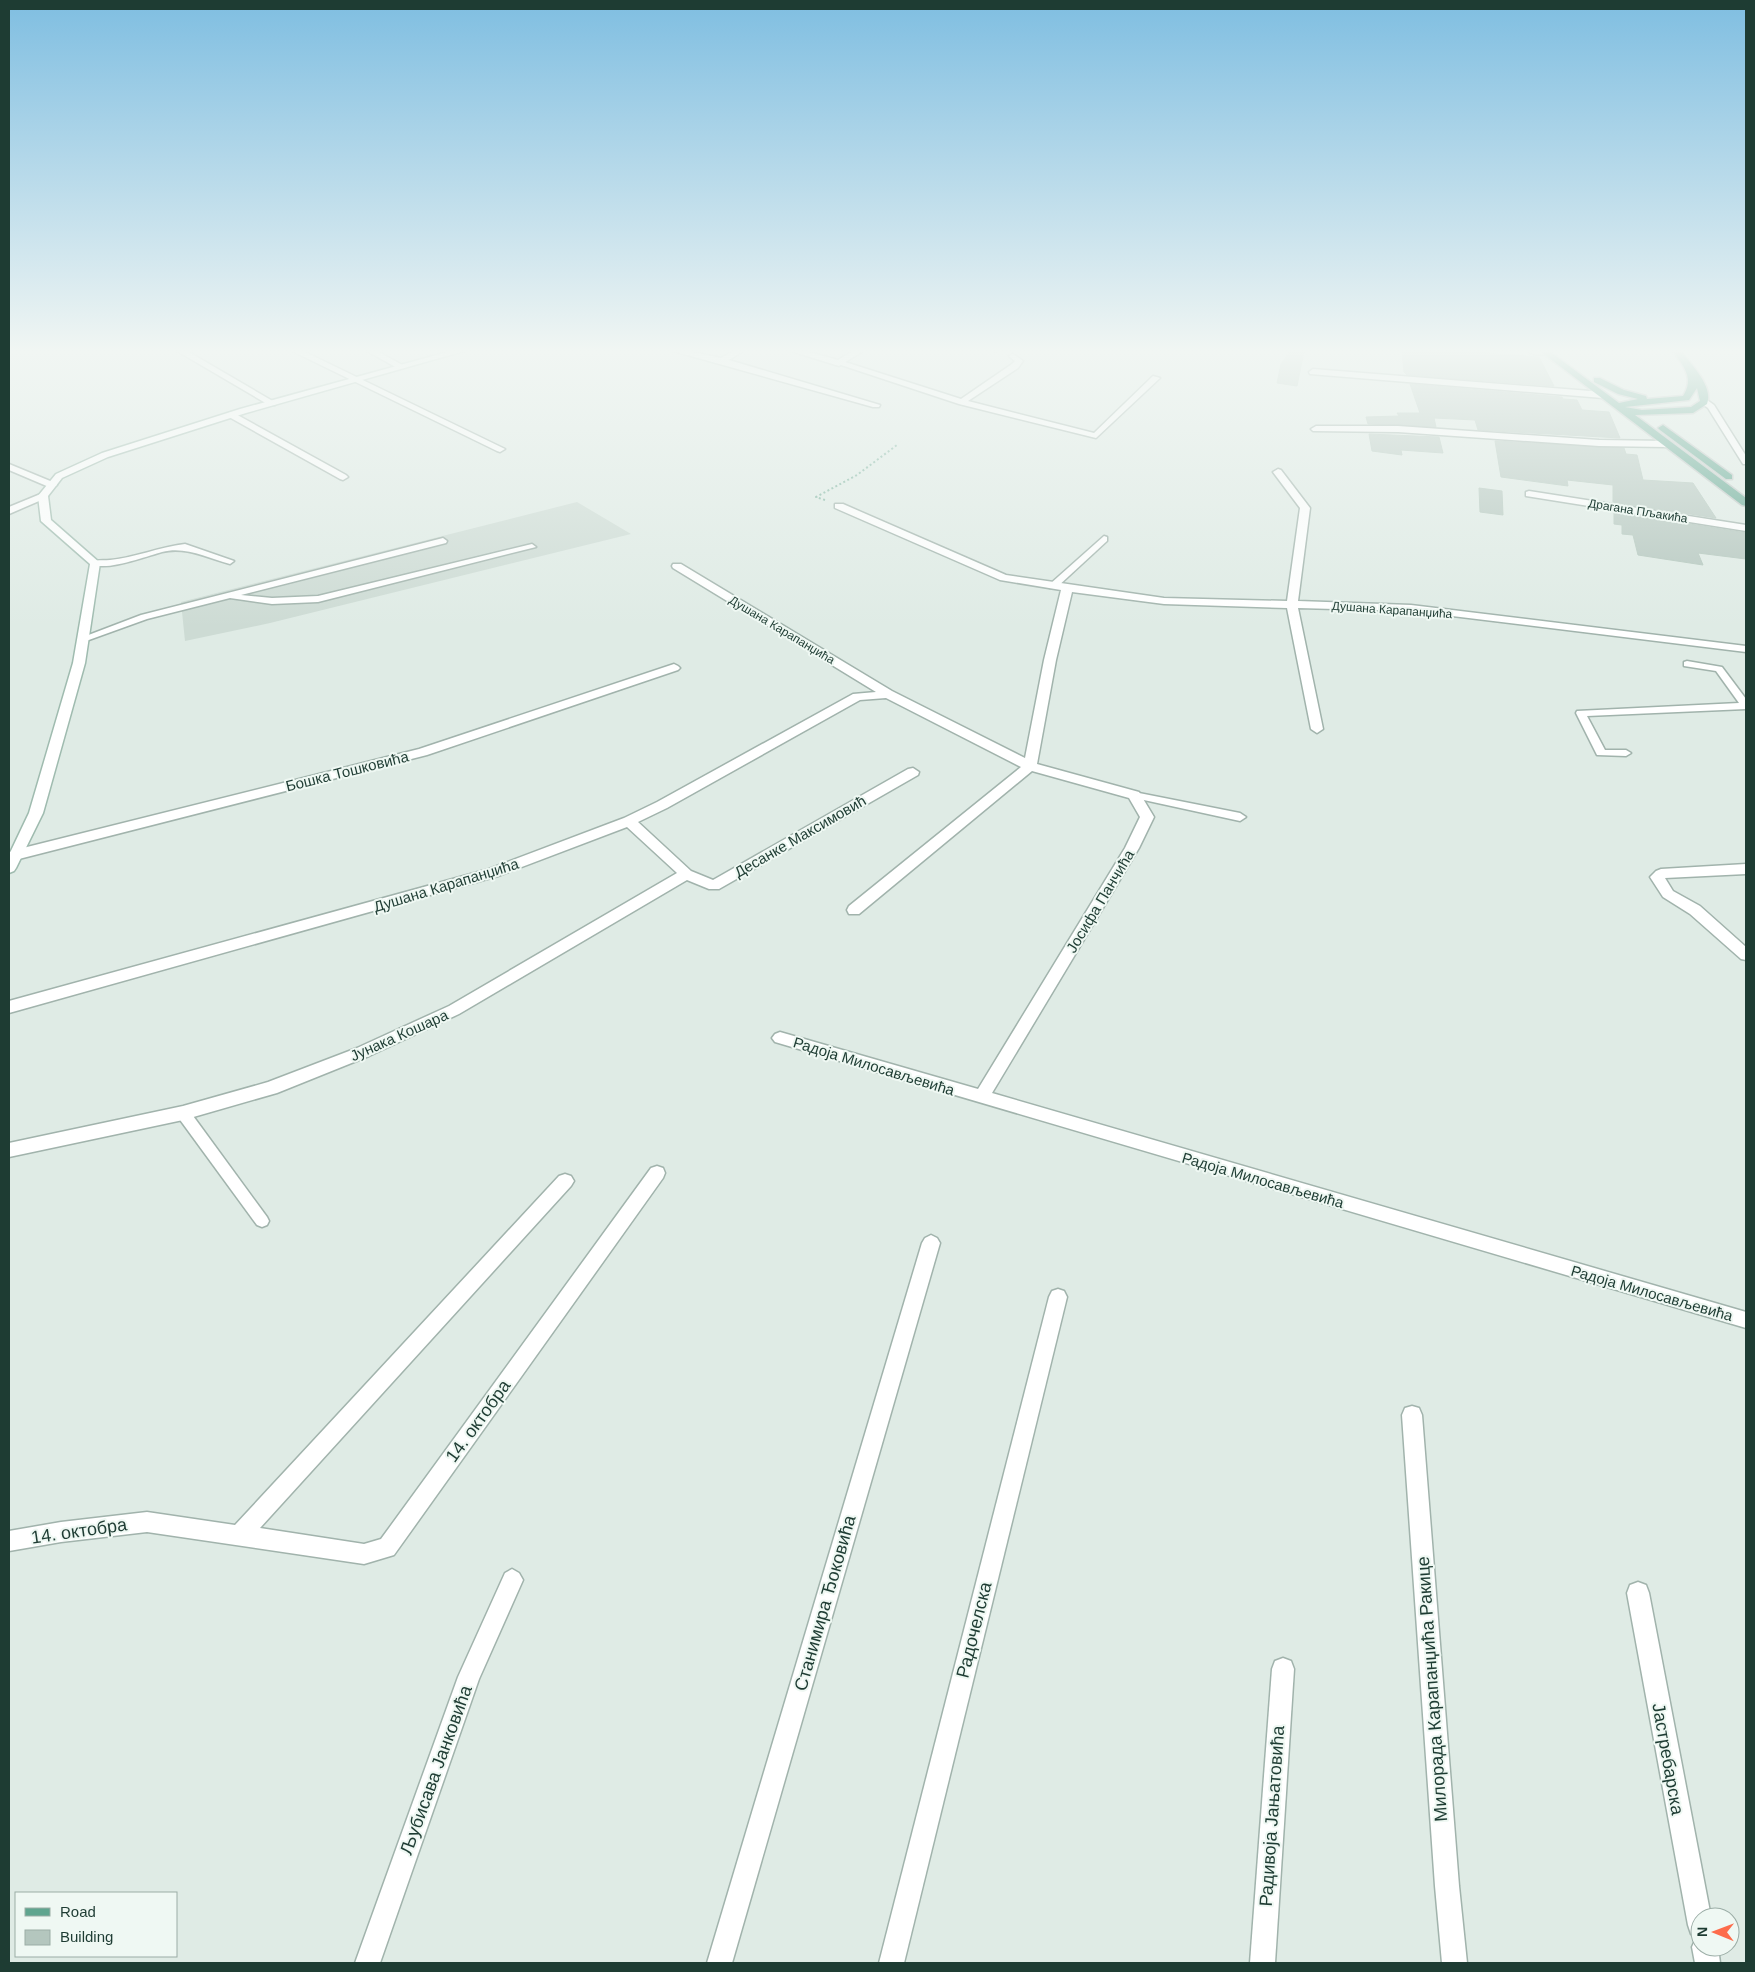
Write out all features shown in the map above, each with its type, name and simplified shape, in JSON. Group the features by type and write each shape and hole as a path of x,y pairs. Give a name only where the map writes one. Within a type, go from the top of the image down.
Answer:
{"main road":[{"path":"1683,443 1739,485"},
{"path":"1667,444 1746,503"}],"street":[{"path":"9,511 43,496 59,476 105,455 143,443"},
{"path":"283,443 344,477"},
{"path":"487,443 500,449"},
{"path":"1611,443 1667,444"},
{"path":"9,467 52,485"},
{"path":"1278,472 1305,508 1292,605 1317,729"},
{"name":"Драгана Пљакића","path":"1529,494 1746,528"},
{"path":"9,868 36,813 79,663 95,562 46,522 43,496"},
{"name":"Душана Карапанџића","path":"839,506 1004,578 1053,586 1164,601 1411,608 1746,649"},
{"name":"Душана Карапанџића","path":"677,566 888,694 1030,766 1134,795"},
{"path":"854,910 1030,766 1050,660 1067,588"},
{"name":"Бошка Тошковића","path":"15,855 423,752 674,668"},
{"name":"Душана Карапанџића","path":"9,1007 493,873 628,821 662,805 856,697 888,694"},
{"name":"Десанке Максимовић","path":"686,874 714,886 913,772"},
{"name":"Јосифа Панчића","path":"981,1098 1132,848 1147,817 1134,795"},
{"path":"628,821 686,874"},
{"path":"1746,869 1661,874 1656,877 1668,894 1695,910 1746,955"},
{"name":"Јунака Кошара","path":"9,1150 183,1113 271,1088 364,1052 454,1010 686,874"},
{"name":"Радоја Милосављевића","path":"780,1038 1746,1320"},
{"name":"14. октобра","path":"9,1541 61,1532 147,1522 364,1554 387,1548 657,1173"},
{"path":"239,1536 565,1181"},
{"name":"Станимира Ђоковића","path":"719,1963 932,1244"},
{"name":"Радочелска","path":"891,1963 1058,1297"},
{"name":"Милорада Карапанџића Ракице","path":"1412,1415 1447,1886 1455,1963"},
{"name":"Љубисава Јанковића","path":"367,1963 469,1677 512,1580"},
{"name":"Јастребарска","path":"1638,1593 1697,1907"},
{"name":"Радивоја Јањатовића","path":"1262,1963 1283,1669"}],"lane":[{"path":"1734,443 1746,462"},
{"path":"1053,586 1104,538"},
{"path":"83,639 144,616 443,540"},
{"path":"95,562 111,563 185,547 230,562"},
{"path":"225,596 272,601 318,599 532,547"},
{"path":"1687,664 1719,669 1746,706"},
{"path":"1626,753 1601,752 1582,713 1746,706"},
{"path":"1134,795 1240,816"},
{"path":"183,1113 262,1221"}],"path":[{"path":"839,506 816,497 857,475 897,445"}],"shaded area":[{"path":"577,502 631,534 270,623 185,641 181,602"}],"building":[{"path":"1371,443 1441,443 1443,453 1401,450 1402,455 1372,451"},
{"path":"1495,443 1624,448 1626,454 1637,455 1643,480 1693,483 1716,518 1613,502 1613,485 1567,480 1568,486 1501,477"},
{"path":"1479,488 1502,491 1503,515 1480,512"},
{"path":"1614,512 1746,533 1746,559 1698,553 1703,565 1638,555 1633,535 1622,534 1622,525 1614,524"}]}
